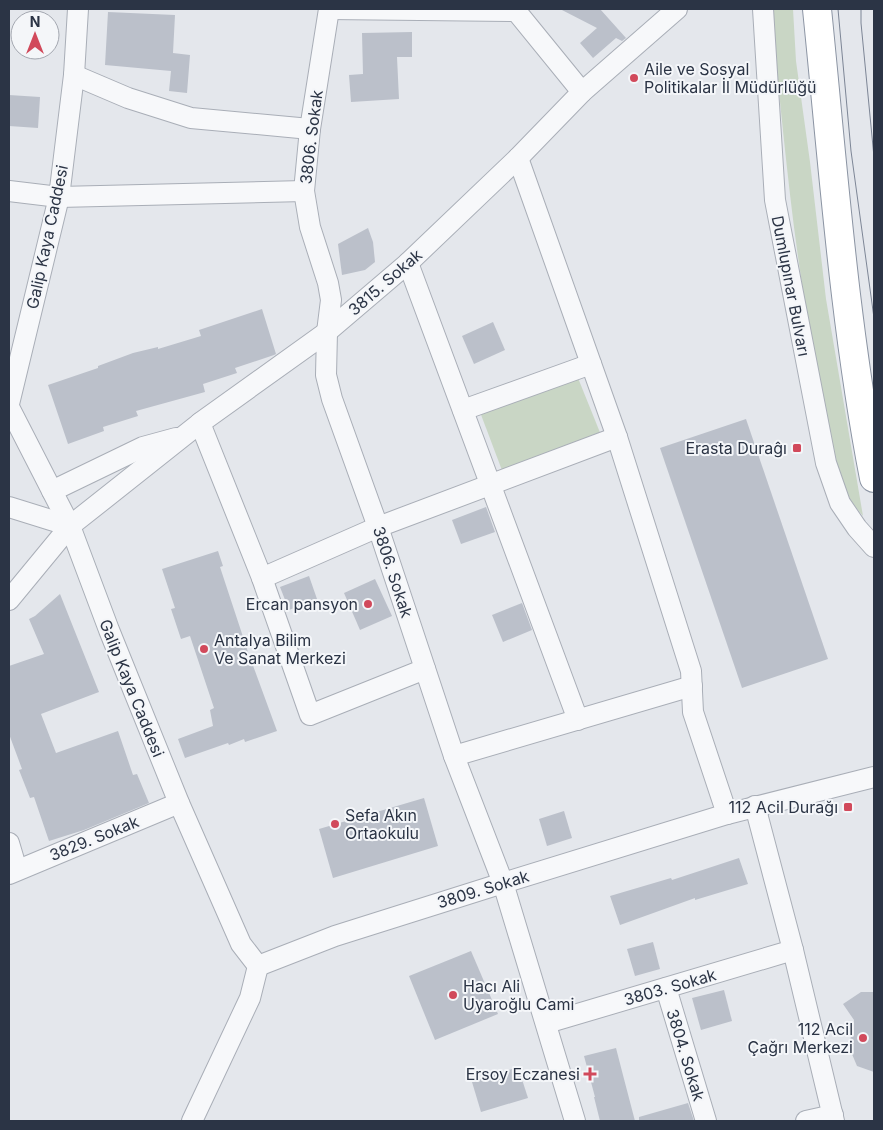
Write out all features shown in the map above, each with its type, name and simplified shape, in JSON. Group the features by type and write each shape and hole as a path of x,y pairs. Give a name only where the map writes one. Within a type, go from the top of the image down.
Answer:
{"highway":[{"path":"817,9 846,288 863,420 874,478"}],"street":[{"name":"Galip Kaya Caddesi","path":"78,9 74,75 59,197 14,361 9,406 70,526 108,630 179,803 240,944 258,966"},
{"path":"329,9 516,10 582,92"},
{"name":"3806. Sokak","path":"329,9 310,129 304,191 310,227 328,283 331,300 327,332 326,375 332,399 378,527 454,756 503,882 576,1121"},
{"name":"3815. Sokak","path":"9,600 70,526 192,429 327,332 408,263 518,158 582,92 677,9"},
{"name":"Dumlupınar Bulvarı","path":"763,9 775,200 826,464 840,503 857,528 874,547"},
{"path":"74,75 128,98 191,118 310,129"},
{"path":"518,158 617,437 691,670 693,712 727,814"},
{"path":"9,191 59,197 304,191"},
{"path":"408,263 578,720"},
{"path":"463,410 591,364"},
{"path":"52,491 143,447 192,429 262,578 310,715 425,668"},
{"path":"262,578 378,527 617,437"},
{"path":"9,507 70,526"},
{"path":"454,756 692,686"},
{"name":"3809. Sokak","path":"258,966 335,936 503,882 754,806 874,777"},
{"name":"3829. Sokak","path":"13,872 179,803"},
{"path":"754,806 793,950 833,1118 806,1121"},
{"path":"9,843 13,872"},
{"name":"3803. Sokak","path":"547,1023 793,950"},
{"path":"192,1121 250,998 258,966"},
{"name":"3804. Sokak","path":"666,988 706,1121"}],"green space":[{"path":"771,9 793,9 796,61 826,299 863,516 854,505 841,480 833,453 815,361 792,211"},
{"path":"578,378 601,435 503,473 480,412"}],"building":[{"path":"560,9 600,9 626,38 622,41 616,38 593,58 580,43 597,28"},
{"path":"108,12 175,15 173,53 190,55 187,93 169,91 171,71 105,65"},
{"path":"412,32 412,57 397,57 399,99 351,102 349,75 363,74 362,33"},
{"path":"9,95 40,97 38,128 9,126"},
{"path":"368,228 373,242 375,262 365,270 342,275 338,244"},
{"path":"262,309 276,354 235,368 237,373 203,384 205,392 136,411 138,416 103,427 104,431 68,444 48,385 98,368 98,366 133,353 158,347 158,349 201,336 199,330"},
{"path":"493,322 505,350 474,364 462,336"},
{"path":"746,419 828,659 742,688 660,448"},
{"path":"486,507 495,532 461,544 452,520"},
{"path":"218,551 223,566 220,567 277,731 245,742 244,739 229,745 228,743 185,758 178,739 213,726 210,710 214,708 190,636 181,639 171,609 175,608 162,569"},
{"path":"309,576 317,599 289,610 280,587"},
{"name":"Ercan pansyon","path":"375,579 392,616 360,630 344,593"},
{"path":"60,594 99,692 41,714 56,753 118,731 133,775 137,774 149,803 84,830 49,841 34,797 30,798 19,770 22,769 9,734 9,666 44,654 29,619"},
{"path":"522,603 532,630 503,642 492,615"},
{"path":"424,798 438,846 333,878 319,829"},
{"path":"564,811 572,838 547,846 539,819"},
{"path":"739,858 748,884 695,900 695,898 620,925 610,896 671,878 672,880"},
{"path":"653,942 660,969 635,976 627,949"},
{"name":"Hacı Ali Uyaroğlu Cami","path":"471,951 498,1014 435,1040 409,976"},
{"path":"724,990 732,1021 701,1030 692,998"},
{"name":"112 Acil Çağrı Merkezi","path":"861,992 874,992 874,1072 857,1066 849,1047 854,1020 843,1004"},
{"path":"616,1048 635,1121 600,1121 584,1056"},
{"path":"518,1067 528,1098 481,1112 472,1082"},
{"path":"688,1103 694,1121 639,1121 639,1117"}],"tram line":[{"path":"838,9 851,151 874,318"},
{"path":"861,9 874,157"}],"place":[{"name":"Aile ve Sosyal Politikalar İl Müdürlüğü","path":"634,78"},
{"name":"Erasta Duraĝı","path":"797,448"},
{"name":"Ercan pansyon","path":"368,604"},
{"name":"Antalya Bilim Ve Sanat Merkezi","path":"204,649"},
{"name":"112 Acil Durağı","path":"848,807"},
{"name":"Sefa Akın Ortaokulu","path":"335,824"},
{"name":"Hacı Ali Uyaroğlu Cami","path":"453,995"},
{"name":"112 Acil Çağrı Merkezi","path":"863,1038"},
{"name":"Ersoy Eczanesi","path":"590,1074"}]}
